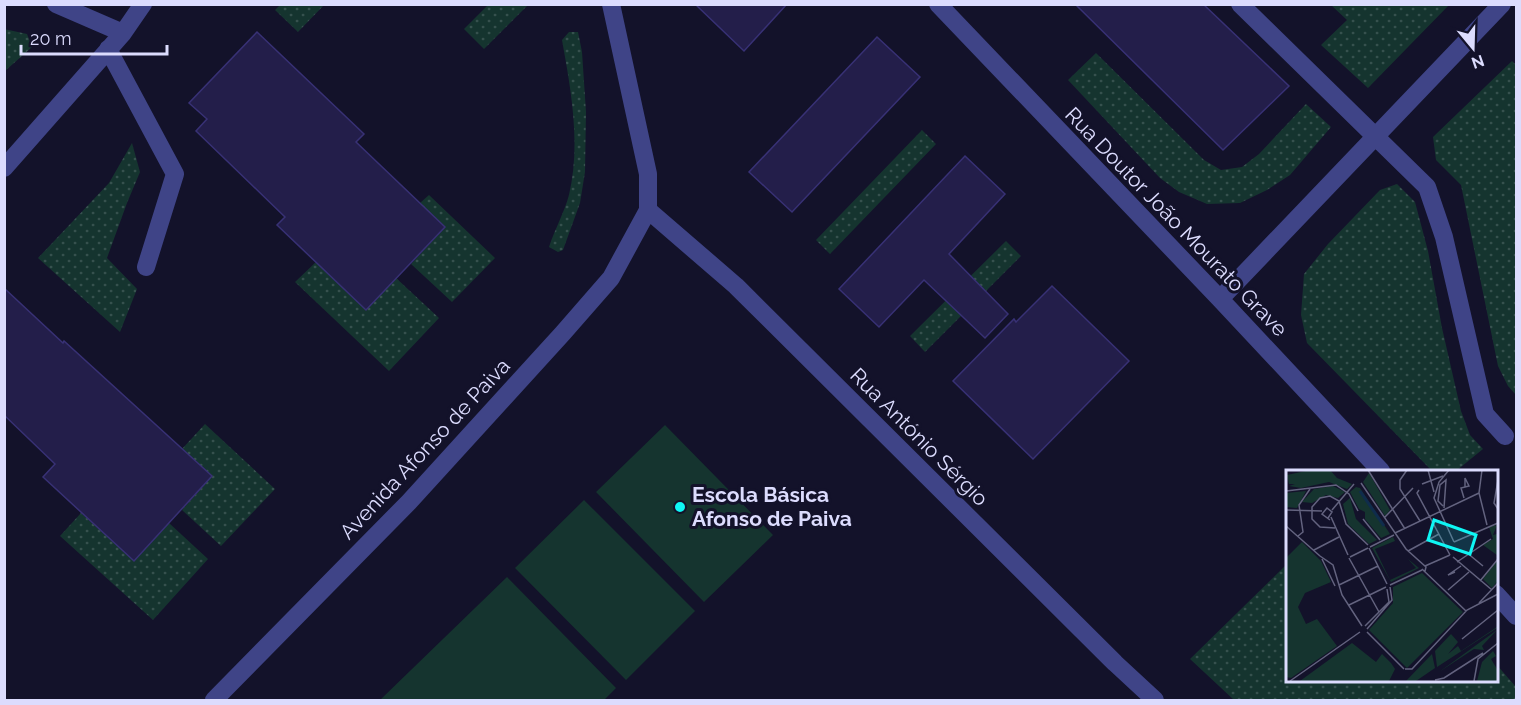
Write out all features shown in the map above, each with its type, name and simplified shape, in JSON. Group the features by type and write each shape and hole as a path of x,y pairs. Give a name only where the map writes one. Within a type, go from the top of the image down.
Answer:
{"street":[{"path":"56,4 123,33"},
{"path":"4,168 123,33 143,4"},
{"path":"611,4 648,174 648,210"},
{"name":"Rua Doutor João Mourato Grave","path":"938,4 1220,298 1380,470"},
{"path":"1240,4 1427,187 1444,237 1485,414 1505,436"},
{"path":"1220,298 1502,4"},
{"path":"108,49 175,174 146,267"},
{"name":"Avenida Afonso de Paiva","path":"214,700 409,502 563,333 610,278 648,210"},
{"name":"Rua António Sérgio","path":"648,210 736,286 1155,700"},
{"path":"1497,595 1516,616"}],"green space":[{"path":"489,4 528,5 484,49 464,29"},
{"path":"280,5 324,5 298,32 275,10"},
{"path":"1331,5 1449,5 1368,88 1321,45 1347,20"},
{"path":"4,29 27,34 32,47 5,71"},
{"path":"569,32 578,32 582,52 586,112 585,172 580,203 563,250 558,252 549,247 569,195 574,156 573,117 562,40"},
{"path":"1096,53 1204,160 1221,170 1242,167 1259,154 1306,104 1331,127 1290,175 1267,190 1240,203 1207,204 1179,192 1160,178 1068,80"},
{"path":"1512,61 1516,65 1516,395 1508,386 1498,366 1461,185 1436,160 1433,137"},
{"path":"922,130 936,144 830,254 816,240"},
{"path":"132,143 140,172 107,258 137,289 120,332 38,258 109,183"},
{"path":"1397,184 1415,202 1428,251 1442,328 1461,411 1470,435 1483,449 1457,470 1431,470 1307,343 1301,315 1304,274 1328,244 1380,190"},
{"path":"429,195 495,258 452,302 411,264 445,227 420,203"},
{"path":"1006,241 1021,256 925,352 910,336"},
{"path":"316,262 396,278 439,318 389,371 295,282"},
{"path":"205,424 275,489 221,546 182,510 212,476 182,449"},
{"path":"665,425 773,535 704,602 596,492"},
{"path":"584,500 695,611 626,680 515,568"},
{"path":"81,513 134,561 169,523 208,559 153,620 60,536"},
{"path":"1286,565 1286,681 1497,681 1497,665 1516,687 1516,700 1234,700 1190,659"},
{"path":"507,577 616,688 604,700 380,700"}],"building":[{"path":"695,4 787,4 744,51"},
{"path":"1075,4 1203,4 1289,86 1223,150"},
{"path":"257,32 364,134 356,142 445,227 366,310 277,225 285,217 196,131 207,119 189,103"},
{"path":"877,37 920,77 792,212 749,172"},
{"path":"965,156 1005,194 949,254 1008,314 985,338 924,280 879,327 839,289"},
{"path":"1052,286 1129,361 1033,459 953,381 1014,319 1016,322"},
{"path":"4,288 212,476 134,561 43,477 55,464 4,415"}],"place":[{"name":"Escola Básica Afonso de Paiva","path":"680,507"}]}
